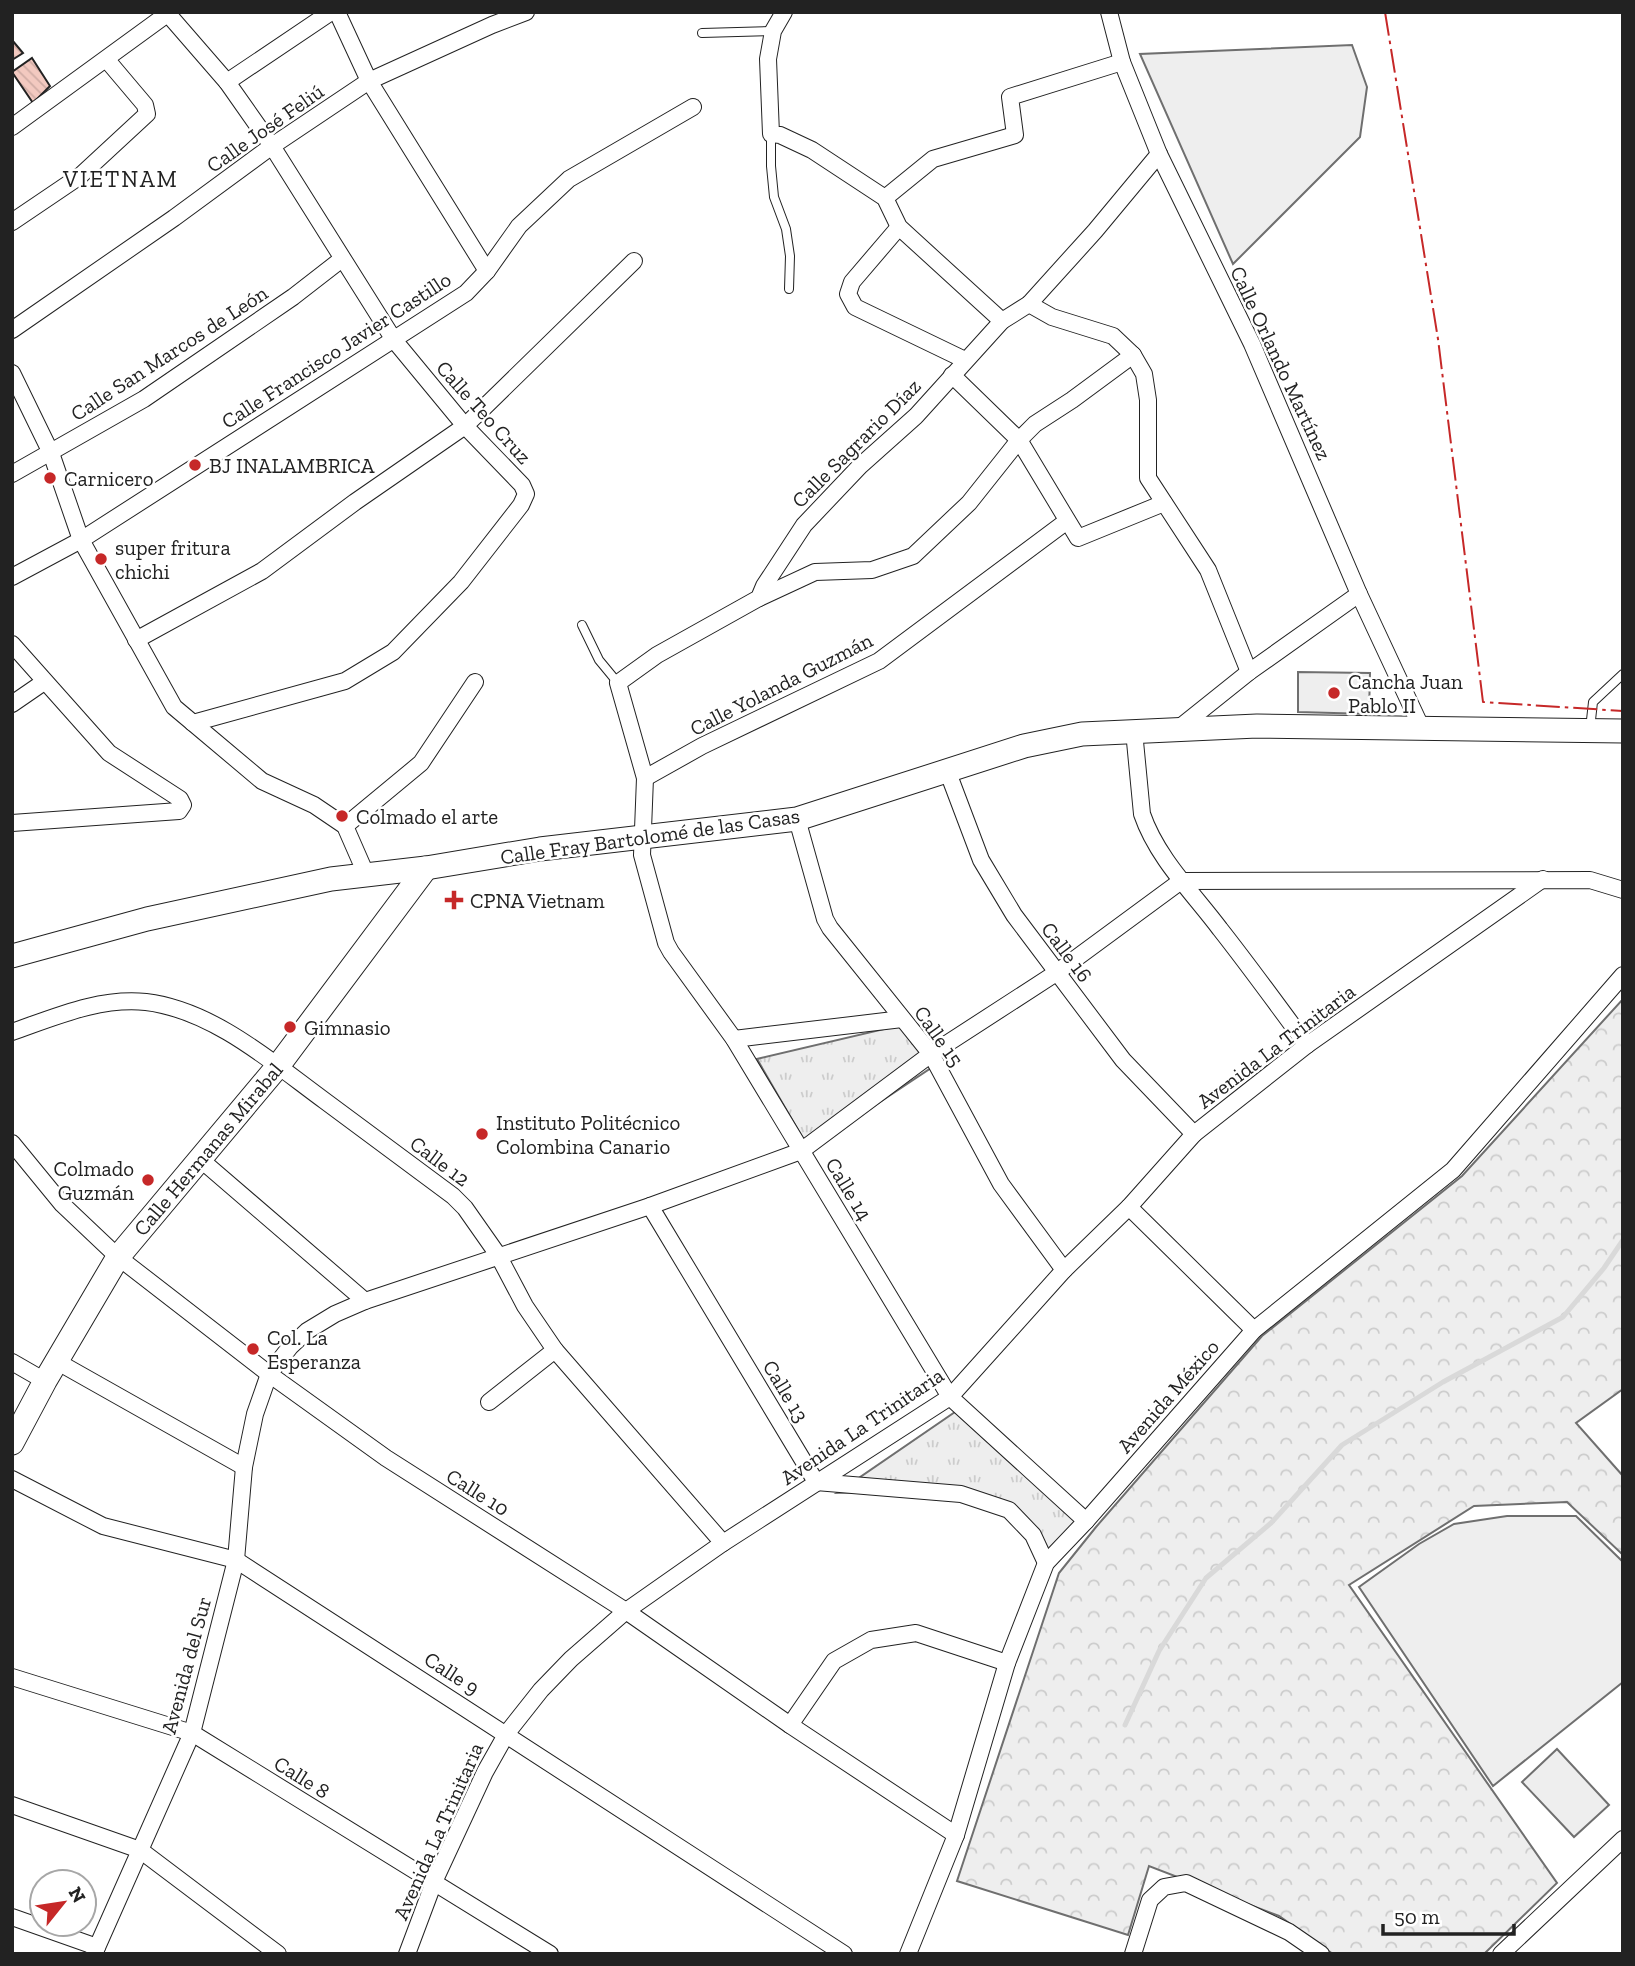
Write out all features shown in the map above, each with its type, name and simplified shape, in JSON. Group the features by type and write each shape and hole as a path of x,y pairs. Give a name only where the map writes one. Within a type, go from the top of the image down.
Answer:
{"main road":[{"name":"Calle Fray Bartolomé de las Casas","path":"12,956 147,919 331,879 426,868 540,849 797,819 1024,746 1082,734 1257,726 1623,731"},
{"name":"Calle Hermanas Mirabal","path":"12,1443 118,1257 278,1066 426,868"}],"street":[{"path":"228,82 334,12 369,81 487,271"},
{"name":"Calle José Feliú","path":"12,330 174,218 272,146 369,81 490,19 526,12"},
{"path":"784,12 773,31 768,59 771,134 780,135 812,150 885,198 899,227 1002,321"},
{"name":"Calle Orlando Martínez","path":"1109,12 1122,62 1159,154 1252,344 1359,594 1422,729"},
{"path":"12,127 169,13"},
{"name":"Calle Teo Cruz","path":"169,13 228,82 272,146 394,340 465,426 522,485 526,494 521,505 461,582 393,652 345,681 193,723"},
{"path":"12,222 80,176 147,114 145,105 107,60"},
{"path":"885,198 933,159 1015,135 1010,97 1122,62"},
{"name":"Calle Francisco Javier Castillo","path":"12,577 81,540 466,293 487,271 519,226 569,179 693,107"},
{"name":"Calle Sagrario Díaz","path":"759,598 764,586 804,526 860,466 916,416 1002,321 1029,304 1159,154"},
{"path":"899,227 852,282 848,294 850,302 855,307 965,360"},
{"name":"Calle San Marcos de León","path":"12,474 144,399 293,297 342,259"},
{"path":"136,640 262,570 465,426 634,261"},
{"path":"1029,304 1052,317 1114,336 1133,355 1144,374 1148,400 1148,478 1208,570 1249,672"},
{"path":"645,837 645,778 618,683 657,655 759,598 815,572 872,569 913,556 969,503 1035,424 1072,401 1133,355"},
{"path":"12,373 51,453 81,540 174,707 262,780 314,805 345,826 366,874"},
{"path":"952,375 1019,440 1079,538 1164,503"},
{"name":"Calle Yolanda Guzmán","path":"645,778 702,746 879,661 1067,520"},
{"path":"1179,728 1249,672 1359,594"},
{"path":"12,644 109,752 180,799 183,805 179,811 12,823"},
{"path":"12,704 44,682"},
{"path":"345,826 421,763 475,682"},
{"path":"1134,731 1142,814 1146,824 1181,881 1220,928 1307,1045"},
{"name":"Calle 16","path":"947,769 981,860 1014,915 1123,1060 1194,1134"},
{"name":"Calle 15","path":"797,819 825,919 931,1054 1001,1184 1065,1270"},
{"name":"Calle 14","path":"645,837 644,862 666,943 734,1039 950,1397 1086,1521"},
{"path":"1181,881 1543,879 1590,880 1623,890"},
{"name":"Avenida La Trinitaria","path":"407,1954 434,1882 485,1772 507,1733 541,1690 571,1659 626,1611 723,1543 950,1397 1194,1134 1307,1045 1543,879"},
{"name":"Avenida del Sur","path":"96,1950 192,1733 236,1560 244,1467 255,1414 269,1374 290,1347 307,1331 335,1314 365,1301 650,1206 801,1151 931,1054 1056,972 1181,881"},
{"name":"Avenida México","path":"908,1954 956,1835 1007,1663 1046,1563 1254,1329 1453,1170 1623,975"},
{"name":"Calle 12","path":"12,1032 88,1006 145,1002 172,1007 207,1019 278,1066 453,1196 465,1208 498,1255 525,1306 555,1350 723,1543"},
{"path":"734,1039 902,1019"},
{"name":"Calle 10","path":"12,1143 62,1204 118,1257 269,1374 386,1458 626,1611 956,1835"},
{"path":"200,1159 365,1301"},
{"name":"Calle 13","path":"650,1206 816,1482"},
{"path":"1129,1207 1254,1329"},
{"path":"489,1402 555,1350"},
{"path":"12,1362 51,1371 244,1467"},
{"name":"Calle 9","path":"12,1479 103,1526 236,1560 845,1954"},
{"path":"816,1482 961,1494 1009,1510 1033,1535 1046,1563"},
{"path":"790,1724 834,1661 871,1640 916,1633 1007,1663"},
{"name":"Calle 8","path":"12,1677 192,1733 550,1954"},
{"path":"12,1805 140,1850 278,1954"},
{"path":"1501,1954 1623,1839"},
{"path":"1133,1954 1150,1900 1164,1887 1186,1883 1289,1932 1321,1954"},
{"path":"12,1917 96,1950"}],"lane":[{"path":"702,33 773,31"},
{"path":"771,134 774,197 786,229 790,256 789,289"},
{"path":"582,625 599,660 618,683"},
{"path":"1590,729 1593,702 1623,674"}],"green space":[{"path":"1352,45 1367,87 1360,137 1233,264 1140,54"},
{"name":"Cancha Juan Pablo II","path":"1298,672 1370,673 1369,714 1298,712"},
{"path":"1623,999 1623,1389 1576,1423 1623,1476 1623,1555 1567,1502 1474,1506 1349,1585 1557,1883 1484,1954 1333,1954 1279,1916 1149,1866 1128,1935 957,1881 1059,1573 1262,1336 1462,1176"},
{"path":"901,1025 934,1066 809,1149 757,1059"},
{"path":"955,1412 1079,1524 1051,1565 1037,1533 962,1489 837,1493"},
{"path":"1507,1516 1576,1516 1623,1562 1623,1682 1493,1786 1359,1587 1419,1544 1454,1524"},
{"path":"1557,1749 1609,1805 1574,1837 1522,1782"}],"building":[{"path":"12,40 23,53 12,60"},
{"path":"32,58 50,86 33,103 12,72"}],"waterway":[{"path":"1125,1725 1159,1651 1206,1578 1271,1523 1342,1445 1443,1382 1563,1317 1604,1268 1623,1240"}],"power":[{"path":"1385,12 1438,339 1483,702 1623,711"}],"place":[{"name":"BJ INALAMBRICA","path":"195,465"},
{"name":"Carnicero","path":"50,478"},
{"name":"super fritura chichi","path":"101,559"},
{"name":"Cancha Juan Pablo II","path":"1334,693"},
{"name":"Colmado el arte","path":"342,816"},
{"name":"CPNA Vietnam","path":"454,900"},
{"name":"Gimnasio","path":"290,1027"},
{"name":"Instituto Politécnico Colombina Canario","path":"482,1134"},
{"name":"Colmado Guzmán","path":"148,1180"},
{"name":"Col. La Esperanza","path":"253,1349"}],"district":[{"name":"VIETNAM","path":"121,179"}]}
